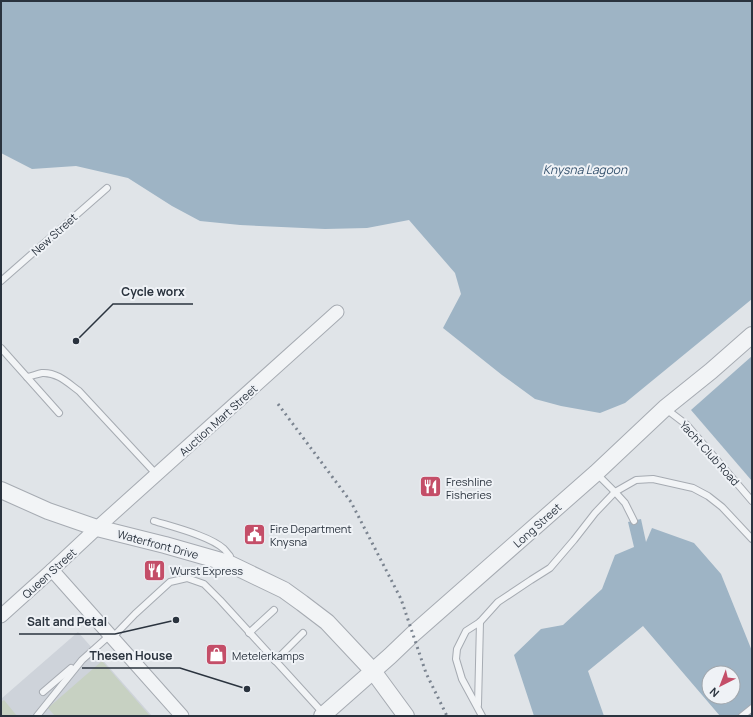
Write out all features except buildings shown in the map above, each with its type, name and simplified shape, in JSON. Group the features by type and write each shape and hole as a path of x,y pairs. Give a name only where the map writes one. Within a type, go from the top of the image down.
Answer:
{"street":[{"name":"Auction Mart Street","path":"97,528 338,312"},
{"name":"Long Street","path":"323,715 596,473 665,408 711,371 752,335"},
{"name":"Waterfront Drive","path":"1,490 48,511 97,528 228,563 284,590 327,622 373,671 406,716"},
{"name":"Queen Street","path":"1,616 97,528"},
{"path":"52,570 182,716"}],"lane":[{"name":"New Street","path":"1,281 107,188"},
{"path":"1,348 59,413"},
{"path":"27,377 43,373 56,375 65,380 79,391 157,475"},
{"name":"Yacht Club Road","path":"665,408 687,425 752,501"},
{"path":"596,473 625,503 634,521"},
{"path":"482,716 462,680 456,659 457,649 466,631 480,622 498,602 550,568 595,513 615,492 636,480 653,479 693,488 708,496 722,507 752,539"},
{"path":"154,521 190,532 212,541 224,548 230,556 228,563"},
{"path":"43,692 111,637 170,582 186,578 204,584 220,600 323,715"},
{"path":"249,633 274,610"},
{"path":"478,707 480,622"},
{"path":"275,661 303,633"},
{"path":"37,716 82,660"},
{"path":"742,716 752,708"}],"shaded area":[{"path":"78,632 152,716 1,716 1,699"}],"green space":[{"path":"102,661 150,716 55,716 48,708"},
{"path":"4,700 17,716 1,716 1,702"}],"water":[{"name":"Knysna Lagoon","path":"1,1 752,1 752,299 625,403 600,413 561,406 535,399 443,328 461,294 455,273 409,220 367,228 325,229 240,225 200,221 172,206 128,178 76,166 32,169 1,153"},
{"path":"752,356 752,481 691,410"},
{"path":"641,519 646,542 652,528 694,543 721,574 752,651 752,716 720,716 711,705 741,705 741,665 701,665 701,694 643,626 588,671 604,716 534,716 514,655 541,629 563,625 602,589 615,555 634,547 628,522"}],"railway":[{"path":"278,404 351,502 401,599 426,673 447,716"}],"place":[{"name":"Cycle worx","path":"76,341"},
{"name":"Freshline Fisheries","path":"430,487"},
{"name":"Fire Department Knysna","path":"255,534"},
{"name":"Wurst Express","path":"155,570"},
{"name":"Salt and Petal","path":"176,620"},
{"name":"Metelerkamps","path":"217,655"},
{"name":"Thesen House","path":"247,689"}]}
